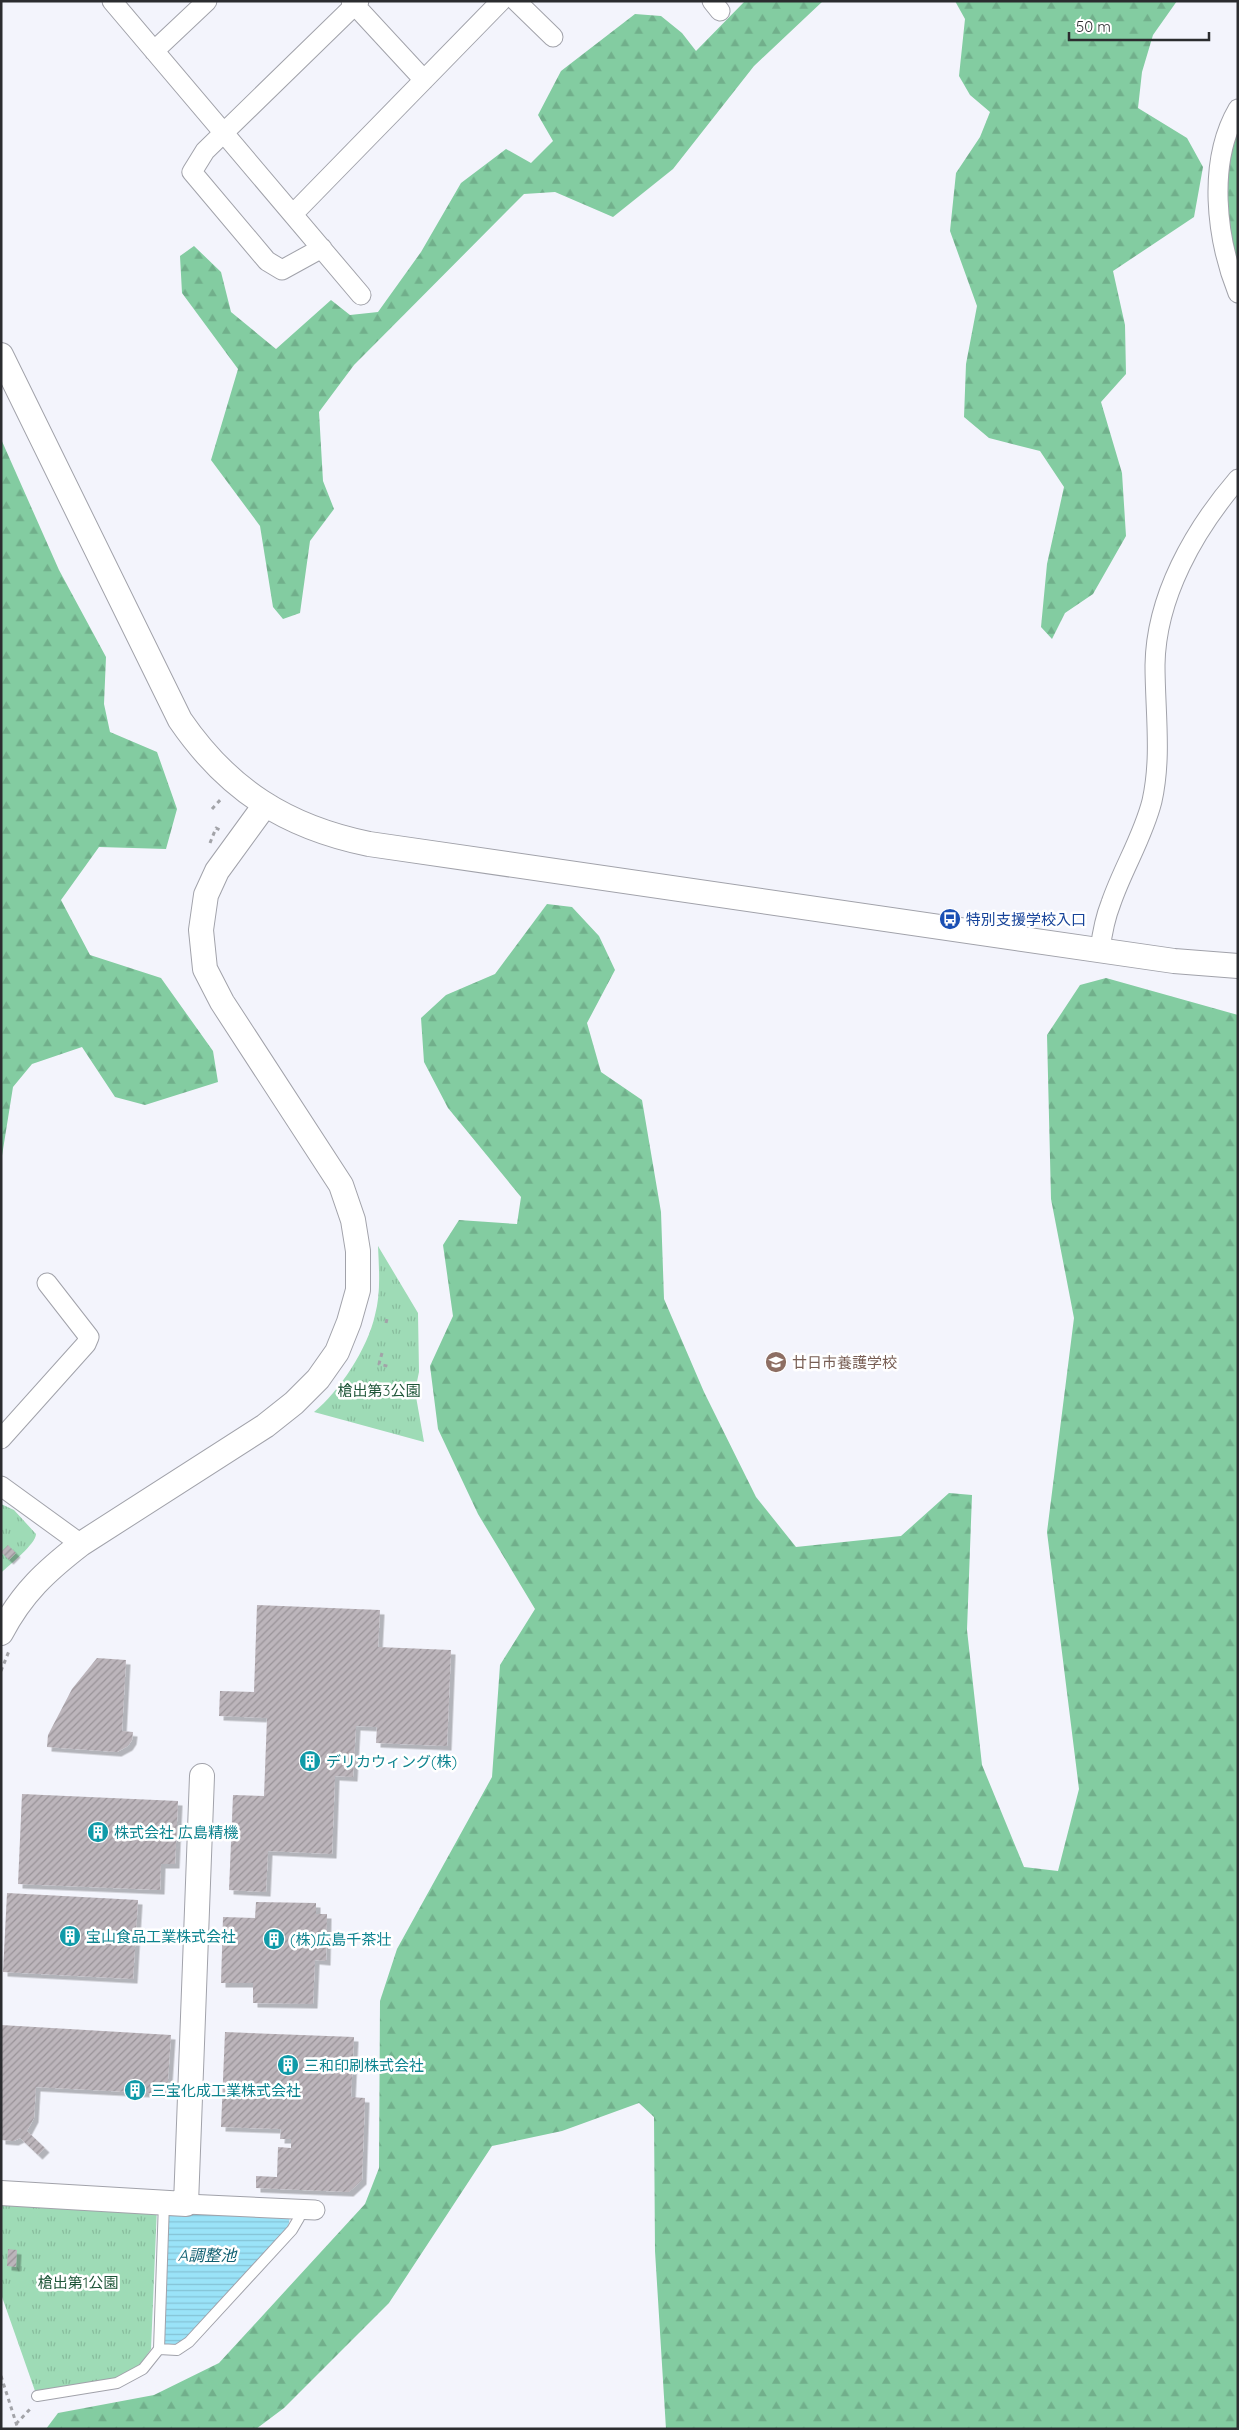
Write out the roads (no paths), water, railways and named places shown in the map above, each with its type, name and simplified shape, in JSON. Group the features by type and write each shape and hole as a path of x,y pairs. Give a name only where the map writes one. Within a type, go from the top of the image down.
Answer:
{"street":[{"path":"112,1 361,295"},
{"path":"154,51 207,1"},
{"path":"293,214 500,1"},
{"path":"516,1 553,38"},
{"path":"322,248 282,270 267,260 192,172 206,151 355,3 424,80"},
{"path":"1238,109 1225,142 1219,172 1220,223 1225,252 1238,293"},
{"path":"1,355 180,720 212,761 230,779 265,805 319,831 369,844 1174,961 1238,966"},
{"path":"1100,950 1110,904 1145,823 1152,802 1158,738 1155,666 1157,636 1164,607 1187,550 1218,502 1238,479"},
{"path":"7,1638 14,1608 32,1586 81,1544 265,1426 294,1404 318,1379 337,1352 349,1322 358,1290 357,1243 353,1220 341,1185 222,1002 205,969 201,930 206,895 217,871 265,805"},
{"path":"1,1439 86,1344 89,1337 47,1283"},
{"path":"1,1486 81,1544"},
{"path":"175,2203 202,1776"},
{"path":"1,2193 308,2210"}],"lane":[{"path":"37,2396 116,2383 143,2369 159,2349 175,2203"},
{"path":"159,2349 177,2350 189,2342 292,2230 299,2218 308,2210"}],"water":[{"name":"A調整池","path":"174,2211 290,2216 288,2229 186,2339 176,2344 162,2345 166,2215"}],"place":[{"name":"特別支援学校入口","path":"950,919"},
{"name":"廿日市養護学校","path":"776,1362"},
{"name":"デリカウィング(株)","path":"310,1761"},
{"name":"株式会社 広島精機","path":"98,1832"},
{"name":"宝山食品工業株式会社","path":"70,1936"},
{"name":"(株)広島千茶壮","path":"274,1939"},
{"name":"三和印刷株式会社","path":"288,2065"},
{"name":"三宝化成工業株式会社","path":"135,2090"}],"park label":[{"name":"槍出第3公園","path":"379,1390"},
{"name":"槍出第1公園","path":"78,2282"}]}
